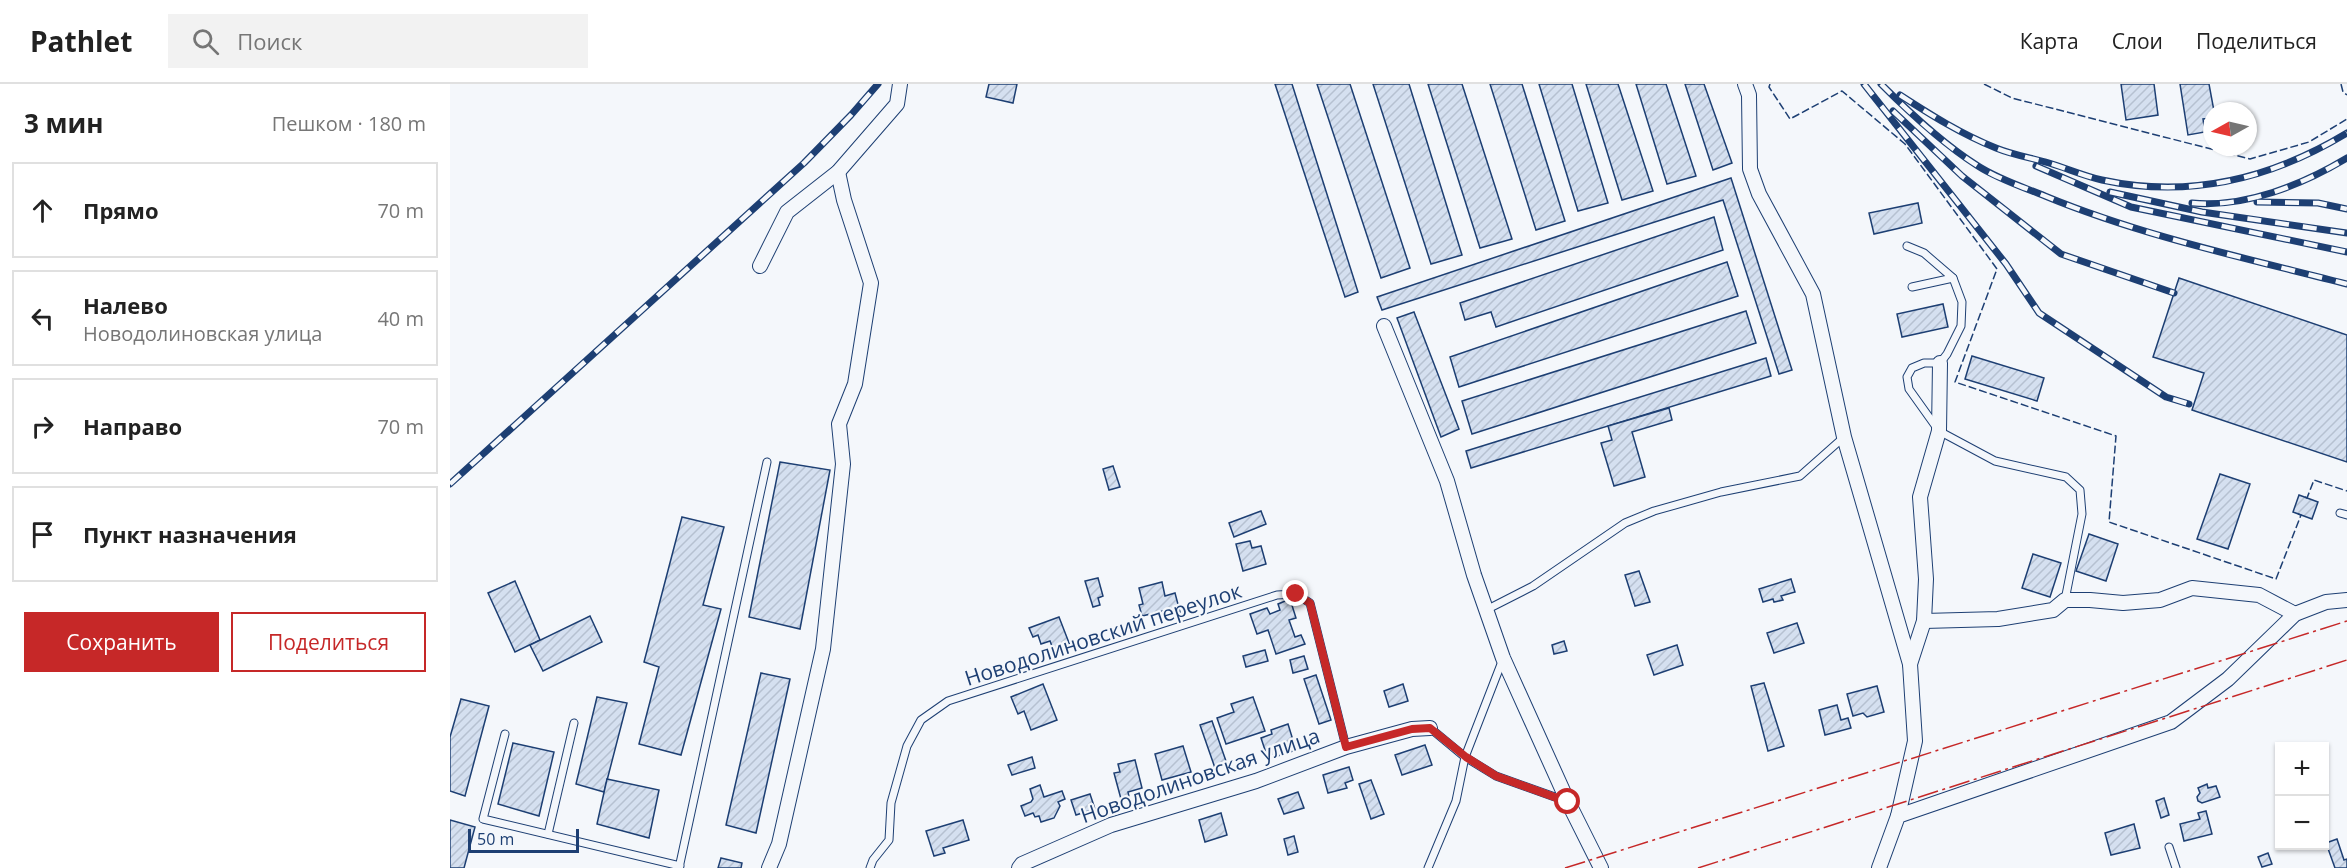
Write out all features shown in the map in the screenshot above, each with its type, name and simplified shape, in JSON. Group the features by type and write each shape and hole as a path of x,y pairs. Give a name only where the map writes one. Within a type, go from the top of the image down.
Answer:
{"street":[{"path":"760,266 787,212 838,172 897,104 900,84"},
{"path":"1745,84 1749,95 1750,169 1759,194 1813,294 1844,437 1910,664 1916,741 1898,816 1879,868"},
{"path":"770,868 779,844 823,649 843,464 839,424 855,384 871,283 844,200 838,172"},
{"path":"1384,326 1448,481 1474,575 1503,658 1568,802 1601,868"},
{"path":"1910,664 1924,621 1926,579 1920,498 1939,431 1940,363"},
{"path":"1924,621 1998,619 2053,610 2065,600 2123,603 2160,600 2192,588 2259,595 2295,614"},
{"path":"1898,816 2171,722 2228,679 2295,614 2326,602 2347,600"},
{"name":"Новодолиновская улица","path":"1021,866 1111,825 1256,781 1346,747 1412,729 1430,728"}],"lane":[{"path":"1907,246 1924,253 1953,278 1962,302 1960,326 1947,354 1940,363 1924,363 1912,368 1907,377 1909,389 1939,431 1995,461 2067,477 2080,490 2082,514 2065,600"},
{"path":"1912,287 1953,278"},
{"path":"1486,610 1533,586 1625,523 1654,511 1721,492 1800,476 1844,437"},
{"path":"505,734 483,819 679,867 767,462"},
{"name":"Новодолиновский переулок","path":"870,868 873,860 889,840 891,803 907,746 921,720 948,701 1277,596 1296,594 1310,603 1346,747"},
{"path":"1428,868 1456,801 1466,757 1503,658"},
{"path":"548,834 574,723"},
{"path":"1430,728 1466,757 1496,776 1568,802"},
{"path":"2169,847 2176,868"}],"building":[{"path":"989,84 1017,84 1013,103 986,97"},
{"path":"1275,84 1292,84 1358,292 1345,297"},
{"path":"1317,84 1350,84 1410,268 1381,278"},
{"path":"1373,84 1409,84 1462,255 1431,264"},
{"path":"1428,84 1462,84 1512,239 1480,248"},
{"path":"1490,84 1522,84 1565,221 1536,230"},
{"path":"1539,84 1572,84 1608,203 1578,211"},
{"path":"1586,84 1618,84 1653,191 1622,200"},
{"path":"1636,84 1666,84 1696,176 1667,184"},
{"path":"1685,84 1704,84 1732,163 1713,170"},
{"path":"2121,84 2154,84 2158,115 2126,120"},
{"path":"2180,84 2209,84 2212,102 2203,102 2203,132 2188,135"},
{"path":"1731,178 1792,370 1779,374 1723,200 1382,310 1377,297"},
{"path":"1918,203 1922,223 1874,234 1869,213"},
{"path":"1714,217 1723,250 1496,327 1491,312 1465,320 1460,303"},
{"path":"1727,262 1738,296 1459,387 1450,357"},
{"path":"2179,278 2347,335 2347,462 2192,410 2204,373 2153,357"},
{"path":"1943,304 1948,327 1902,337 1897,314"},
{"path":"1746,311 1756,343 1472,434 1462,401"},
{"path":"1414,312 1459,429 1441,437 1397,318"},
{"path":"1972,356 2044,378 2037,401 1965,379"},
{"path":"1766,358 1771,376 1471,468 1466,451"},
{"path":"1669,408 1672,420 1632,432 1645,477 1614,486 1601,443 1612,440 1608,426"},
{"path":"780,462 830,470 800,629 749,617"},
{"path":"1113,466 1120,487 1109,490 1103,469"},
{"path":"2220,474 2250,484 2228,549 2197,539"},
{"path":"2299,495 2318,502 2312,519 2293,512"},
{"path":"1261,511 1266,524 1234,537 1229,523"},
{"path":"682,517 724,527 703,605 721,609 681,755 639,744 659,667 644,662"},
{"path":"2089,534 2118,544 2106,581 2076,571"},
{"path":"1250,541 1252,548 1261,546 1266,564 1243,571 1236,544"},
{"path":"2033,554 2061,563 2050,597 2022,588"},
{"path":"1639,571 1650,602 1635,606 1625,575"},
{"path":"1098,578 1103,596 1098,598 1100,605 1093,607 1085,581"},
{"path":"1791,579 1795,592 1781,596 1783,600 1774,602 1773,599 1763,602 1759,589"},
{"path":"515,581 540,640 515,652 488,593"},
{"path":"1162,582 1165,596 1175,593 1180,612 1165,616 1163,611 1142,616 1139,605 1143,604 1139,588"},
{"path":"1290,599 1296,618 1289,620 1295,637 1301,635 1305,644 1276,654 1268,630 1257,634 1250,614 1267,608 1270,614 1280,610 1278,604"},
{"path":"590,616 602,642 543,671 530,645"},
{"path":"1059,617 1071,648 1055,654 1050,641 1041,644 1038,635 1033,637 1029,628"},
{"path":"1797,623 1804,643 1774,653 1767,633"},
{"path":"1564,641 1567,651 1554,654 1552,645"},
{"path":"1677,645 1683,665 1654,675 1647,655"},
{"path":"1265,650 1268,661 1246,667 1243,656"},
{"path":"1304,656 1308,669 1293,673 1290,660"},
{"path":"761,673 790,679 756,833 726,825"},
{"path":"1316,675 1331,720 1319,724 1304,679"},
{"path":"1764,683 1784,746 1768,751 1751,686"},
{"path":"1043,684 1057,720 1031,730 1024,711 1018,714 1011,697"},
{"path":"1403,684 1408,701 1389,707 1384,691"},
{"path":"1877,686 1884,712 1867,717 1863,713 1853,716 1847,694"},
{"path":"597,697 627,703 604,792 576,784"},
{"path":"1253,697 1265,731 1226,744 1217,718 1234,712 1231,704"},
{"path":"461,699 489,706 465,796 450,791 450,737"},
{"path":"1837,705 1841,720 1848,718 1851,728 1825,735 1819,710"},
{"path":"1212,721 1227,764 1215,768 1200,725"},
{"path":"1288,724 1296,750 1268,759 1261,738 1272,734 1271,730"},
{"path":"513,743 554,752 539,816 498,804"},
{"path":"1425,745 1432,765 1402,775 1395,755"},
{"path":"1183,746 1191,772 1162,780 1155,754"},
{"path":"1032,757 1035,768 1012,775 1008,765"},
{"path":"1135,760 1142,788 1128,792 1129,797 1121,799 1114,773 1120,772 1118,764"},
{"path":"1349,767 1353,780 1345,783 1347,788 1328,793 1323,775"},
{"path":"607,779 659,790 649,838 597,824"},
{"path":"1371,780 1384,814 1371,819 1359,784"},
{"path":"2207,784 2208,788 2216,786 2220,797 2202,803 2198,801 2197,797 2200,793 2198,788"},
{"path":"1040,785 1044,797 1062,791 1065,799 1058,802 1060,806 1054,818 1041,822 1039,816 1035,817 1033,813 1025,816 1021,806 1033,799 1030,789"},
{"path":"1298,792 1304,808 1284,814 1278,799"},
{"path":"1090,794 1095,809 1076,815 1071,800"},
{"path":"2164,798 2169,815 2161,818 2156,801"},
{"path":"2206,811 2212,834 2184,841 2180,824 2200,819 2198,813"},
{"path":"1221,813 1227,835 1205,842 1199,820"},
{"path":"450,820 475,827 464,868 450,868"},
{"path":"963,820 969,840 943,848 945,853 934,856 926,831"},
{"path":"2134,824 2140,848 2111,855 2105,833"},
{"path":"1294,836 1298,852 1288,855 1284,839"},
{"path":"2337,839 2344,860 2347,859 2347,868 2335,868 2329,850 2329,842"},
{"path":"2268,853 2272,864 2262,867 2258,857"},
{"path":"721,858 742,863 741,868 718,868"}],"railway":[{"path":"450,484 804,163 878,84"},
{"path":"1864,84 2006,264 2039,313 2166,397 2189,404"},
{"path":"1881,84 1952,148 2002,179 2156,235 2347,284"},
{"path":"1900,95 1958,130 1996,148 2102,180 2135,185 2198,186 2229,181 2289,162 2347,133"},
{"path":"1893,111 1962,176 2061,254 2174,293"},
{"path":"2192,203 2212,204 2252,198 2292,185 2347,158"},
{"path":"2036,166 2131,207 2347,252"},
{"path":"2110,192 2202,212 2347,233"},
{"path":"2257,202 2318,203 2347,209"}],"fence":[{"path":"1770,84 1769,87 1790,119 1842,91 1905,144 1997,269 1955,382 2116,436 2109,522 2276,579 2301,515 2298,514"},
{"path":"1984,84 2012,98 2250,159 2309,142 2347,119"},
{"path":"2341,84 2343,92 2347,95"},
{"path":"2305,497 2307,498 2314,480 2347,491"}],"power":[{"path":"1565,868 2347,621"},
{"path":"1698,868 2347,660"}],"route":[{"path":"1296,594 1310,603 1346,747 1412,729 1430,728 1466,757 1496,776 1568,802"}]}
